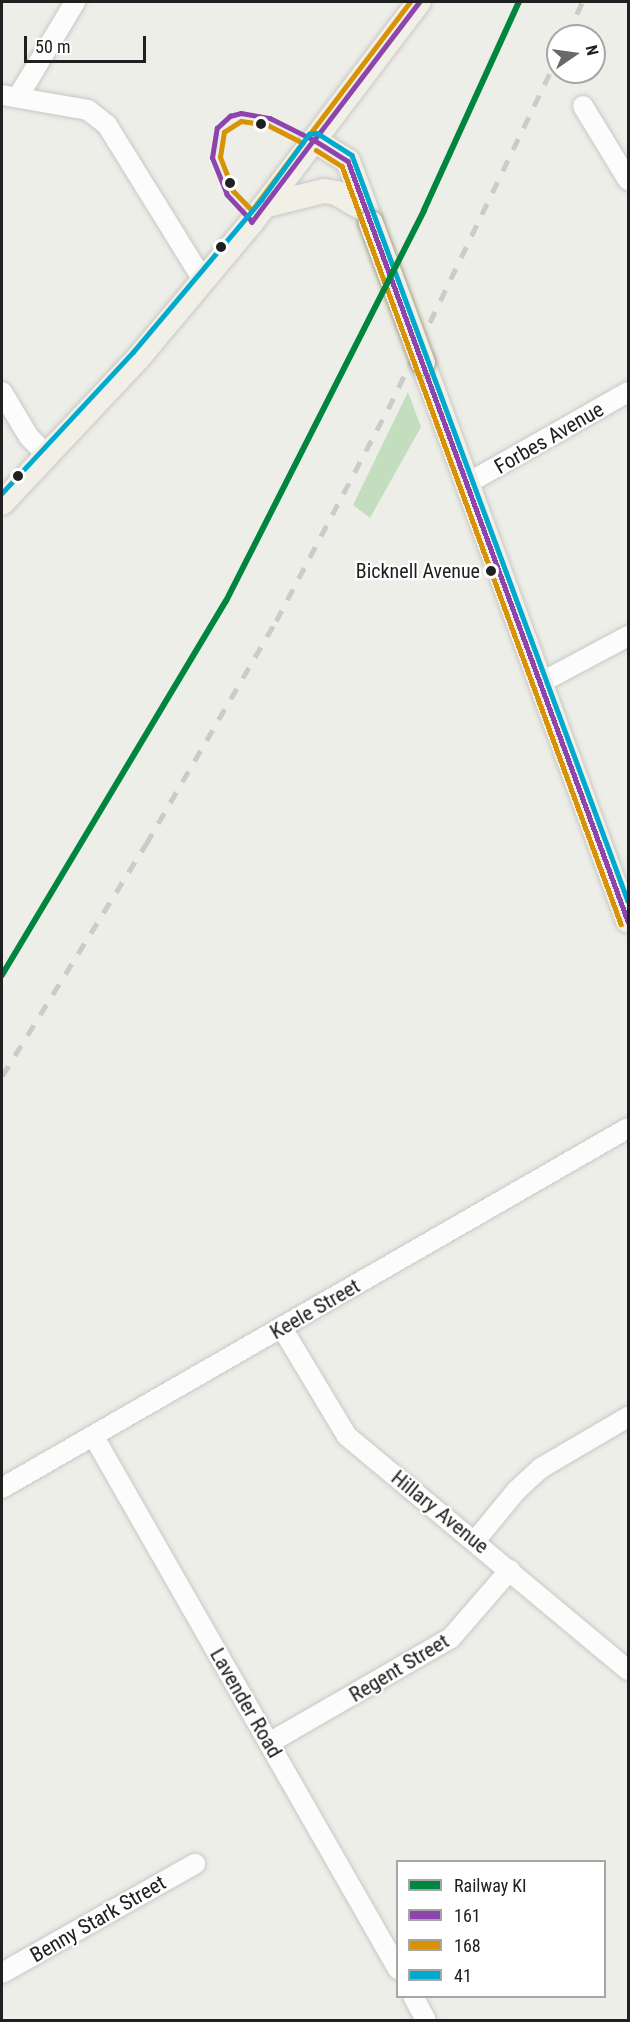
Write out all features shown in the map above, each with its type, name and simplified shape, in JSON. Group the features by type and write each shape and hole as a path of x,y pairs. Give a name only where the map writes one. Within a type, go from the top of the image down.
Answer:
{"main road":[{"path":"2,503 139,357 267,205 419,2"},
{"path":"314,140 348,161 542,682 628,921"},
{"path":"267,205 324,191 336,193 369,217"}],"street":[{"path":"75,2 10,96 88,111 107,125 203,280"},
{"path":"583,106 628,180"},
{"path":"2,392 29,437 46,454"},
{"name":"Forbes Avenue","path":"468,483 628,392"},
{"path":"542,682 628,636"},
{"name":"Keele Street","path":"2,1488 628,1128"},
{"name":"Hillary Avenue","path":"282,1328 347,1436 628,1670"},
{"path":"475,1541 516,1491 541,1468 628,1417"},
{"name":"Lavender Road","path":"94,1437 396,1965"},
{"name":"Regent Street","path":"269,1743 451,1638 510,1570"},
{"name":"Benny Stark Street","path":"2,1973 195,1864"},
{"path":"414,1998 426,2020"}],"green space":[{"path":"408,392 421,427 370,518 353,505"}],"railway":[{"path":"572,24 582,2"},
{"path":"2,1076 146,844 276,621 388,409 546,80"}],"rail line":[{"name":"KI","path":"2,975 226,601 424,210 519,2"}],"transit line":[{"name":"168","path":"312,131 410,2"},
{"name":"161","path":"314,140 419,2"},
{"name":"161","path":"241,113 270,118 314,140 252,222 227,195 212,158 217,128 230,116 241,113"},
{"name":"168","path":"241,121 268,125 303,143 252,211 233,191 220,157 224,132 241,121"},
{"name":"41","path":"2,493 133,352 261,200 309,134 317,133 352,155 628,901"},
{"name":"161","path":"314,140 348,161 628,921"},
{"name":"168","path":"316,150 342,166 621,924"}],"place":[{"name":"Bicknell Avenue","path":"491,571"}]}
